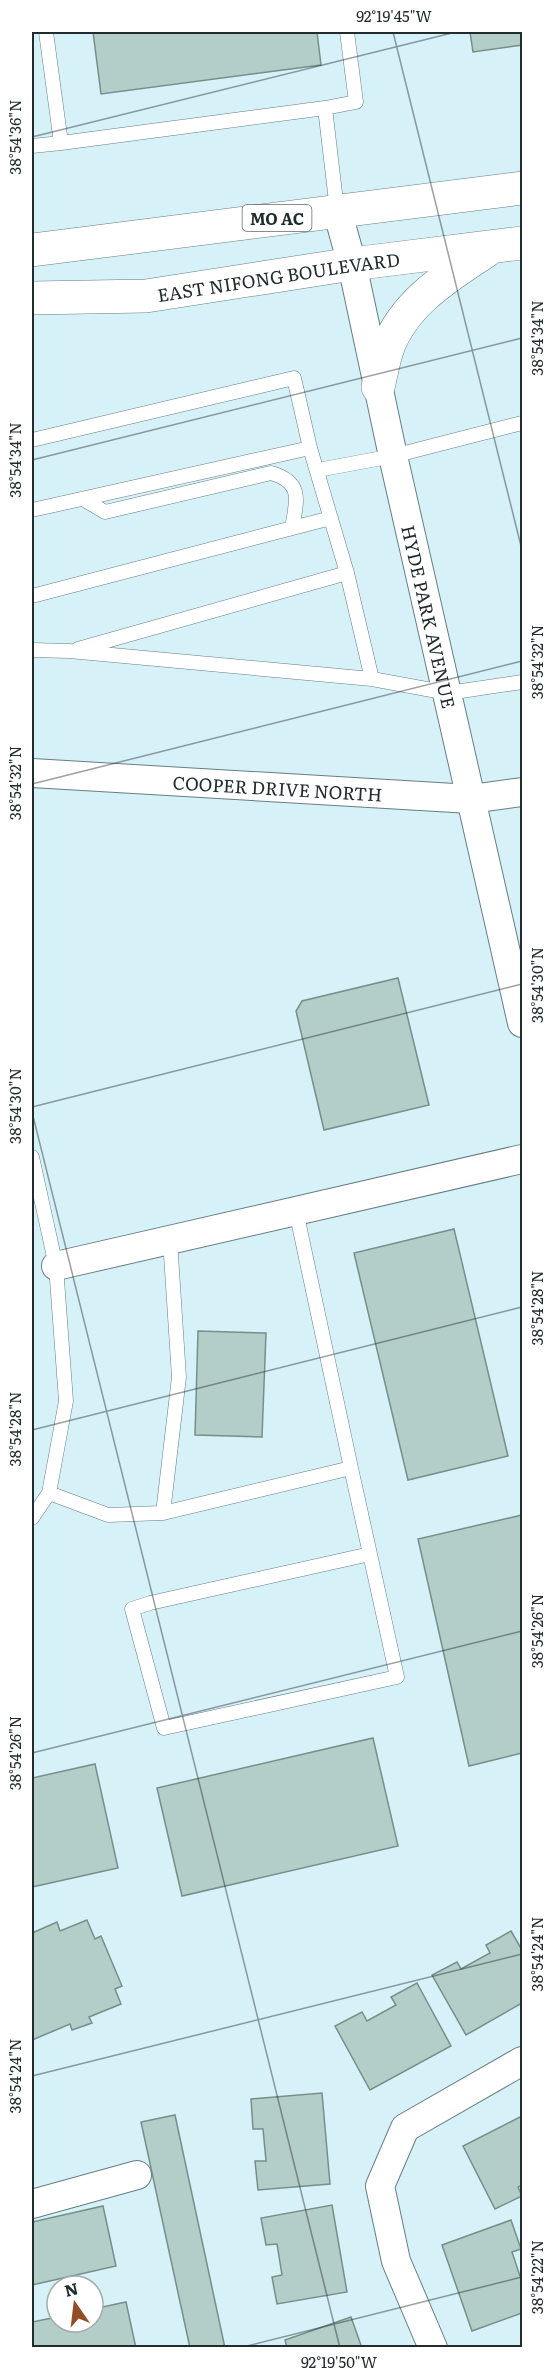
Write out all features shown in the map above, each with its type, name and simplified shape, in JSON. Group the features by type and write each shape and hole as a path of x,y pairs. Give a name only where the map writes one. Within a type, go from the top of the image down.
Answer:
{"main road":[{"name":"MO AC","path":"32,249 522,188"},
{"name":"EAST NIFONG BOULEVARD","path":"32,298 146,296 352,264 508,245"},
{"path":"378,387 387,349 401,321 417,302 446,277 508,245"}],"street":[{"name":"HYDE PARK AVENUE","path":"337,210 352,264 393,456 522,1023"},
{"name":"COOPER DRIVE NORTH","path":"32,772 471,799 522,792"},
{"path":"56,1266 522,1159"},
{"path":"433,2348 396,2261 380,2186 405,2128 522,2061"},
{"path":"32,2204 137,2175"}],"lane":[{"path":"46,32 62,143"},
{"path":"32,146 356,102 347,32"},
{"path":"325,108 337,210"},
{"path":"32,440 294,378 310,448 347,573 372,679"},
{"path":"318,470 393,456 522,423"},
{"path":"32,510 310,448"},
{"path":"83,498 105,512 271,472 285,477 292,484 296,493 292,528"},
{"path":"32,596 331,518"},
{"path":"69,651 347,573"},
{"path":"32,650 69,651 372,679 448,693 522,682"},
{"path":"32,1157 56,1266 66,1401 49,1493 32,1518"},
{"path":"296,1211 397,1677 164,1728 132,1609 370,1554"},
{"path":"163,1513 179,1377 170,1240"},
{"path":"49,1493 108,1515 163,1513 351,1468"}],"building":[{"path":"93,32 317,32 321,65 101,94"},
{"path":"470,32 522,32 522,45 473,52"},
{"path":"398,978 429,1105 324,1130 296,1011 302,1001"},
{"path":"454,1229 508,1456 408,1480 354,1253"},
{"path":"198,1331 266,1333 262,1437 195,1435"},
{"path":"522,1515 522,1753 469,1766 418,1539"},
{"path":"373,1738 398,1846 182,1896 157,1788"},
{"path":"95,1764 118,1868 32,1887 32,1778"},
{"path":"87,1920 95,1939 101,1936 122,1986 115,1989 121,2004 89,2017 92,2023 72,2030 70,2024 32,2040 32,1933 57,1922 60,1931"},
{"path":"511,1931 522,1950 522,2003 466,2035 432,1975 457,1962 461,1969 490,1953 486,1945"},
{"path":"417,1983 451,2046 370,2090 335,2026 362,2012 367,2021 396,2005 391,1997"},
{"path":"322,2093 330,2184 258,2190 255,2161 266,2161 263,2129 253,2129 251,2099"},
{"path":"175,2115 225,2348 190,2348 141,2122"},
{"path":"522,2116 522,2185 518,2187 522,2196 495,2209 463,2146"},
{"path":"332,2205 347,2292 277,2304 272,2277 282,2275 277,2244 266,2245 261,2218"},
{"path":"103,2206 116,2266 81,2274 45,2274 45,2282 32,2285 32,2222"},
{"path":"511,2220 521,2249 512,2252 522,2282 522,2313 472,2331 442,2245"},
{"path":"126,2302 136,2348 32,2348 32,2322 45,2319 45,2334 105,2334 105,2306"},
{"path":"351,2317 362,2348 287,2348 285,2340"}]}
